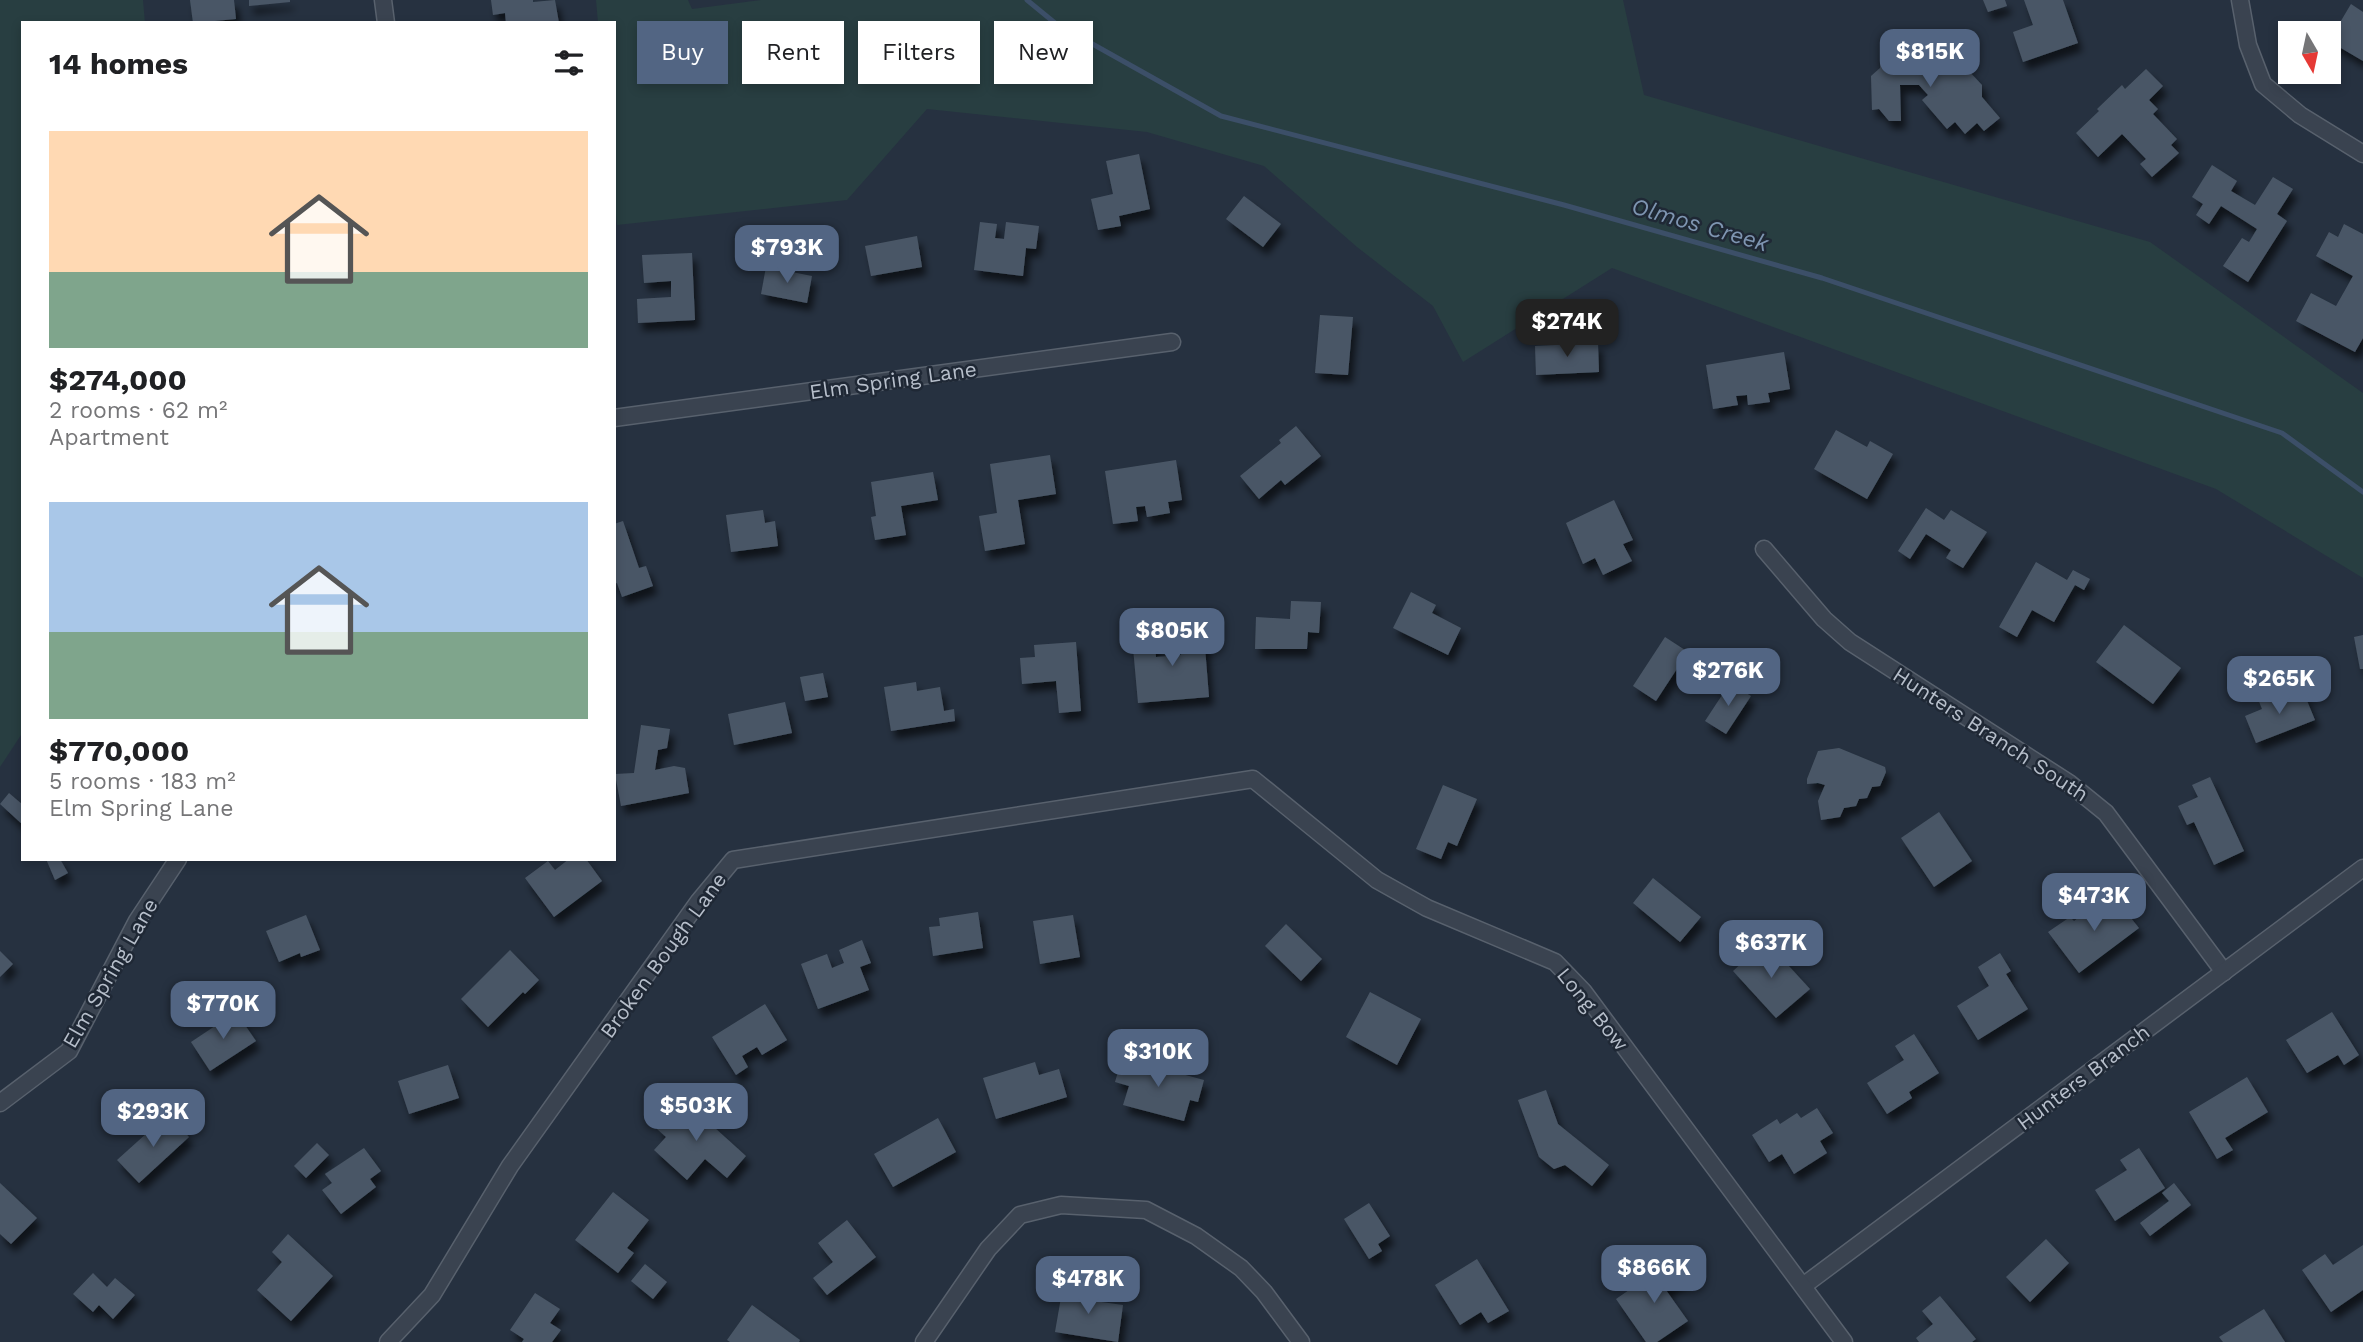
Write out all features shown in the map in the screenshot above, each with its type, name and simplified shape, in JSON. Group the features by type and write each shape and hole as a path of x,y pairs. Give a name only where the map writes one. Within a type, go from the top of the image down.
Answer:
{"street":[{"path":"383,0 386,21"},
{"path":"2240,0 2248,45 2263,83 2300,114 2363,154"},
{"name":"Elm Spring Lane","path":"616,418 1172,342"},
{"name":"Hunters Branch South","path":"1764,550 1824,619 1850,642 2069,783 2106,813 2224,972"},
{"name":"Long Bow","path":"1253,779 1377,880 1427,908 1555,962 1583,991 1844,1342"},
{"name":"Broken Bough Lane","path":"388,1342 432,1295 510,1166 699,901 733,860 1253,779"},
{"name":"Elm Spring Lane","path":"0,1103 69,1051 137,921 177,861"},
{"name":"Hunters Branch","path":"1803,1286 2363,868"},
{"path":"924,1342 988,1249 1020,1215 1060,1205 1146,1210 1196,1236 1249,1276 1301,1342"}],"green space":[{"path":"0,0 143,0 145,21 21,21 21,735 0,767"},
{"path":"596,0 688,0 692,9 761,0 1623,0 1644,95 2150,242 2363,393 2363,578 2216,489 1612,268 1463,362 1433,306 1357,247 1264,166 1147,132 927,109 847,200 617,225 616,21 598,21"}],"building":[{"path":"190,0 234,0 236,19 193,21"},
{"path":"249,0 290,0 290,2 249,6"},
{"path":"491,0 555,0 559,21 506,21 505,13 493,15"},
{"path":"1983,0 2005,0 2007,6 1988,12"},
{"path":"2024,0 2063,0 2078,43 2023,62 2013,32 2033,25"},
{"path":"2351,4 2363,12 2363,61 2342,49 2341,21"},
{"path":"1880,47 1916,48 1916,61 1933,47 1951,68 1966,68 1982,85 1982,97 2000,118 1984,131 1977,123 1965,134 1955,122 1947,129 1922,100 1928,95 1919,85 1900,85 1901,121 1889,121 1879,109 1872,110 1871,76 1880,68"},
{"path":"2146,69 2163,86 2149,100 2158,109 2153,114 2177,139 2171,145 2179,153 2152,177 2140,164 2146,159 2122,134 2098,157 2076,133 2122,85 2125,89"},
{"path":"1139,154 1150,209 1119,216 1121,226 1098,230 1091,199 1113,194 1106,161"},
{"path":"2212,165 2237,181 2231,191 2255,205 2273,177 2293,189 2277,214 2287,221 2248,282 2223,266 2242,238 2249,242 2257,229 2221,206 2209,224 2196,215 2203,204 2192,197"},
{"path":"1244,196 1281,224 1263,247 1226,219"},
{"path":"980,222 997,224 995,238 1004,239 1006,222 1039,226 1036,249 1026,248 1023,276 974,270"},
{"path":"2344,224 2363,234 2363,338 2355,352 2296,321 2311,293 2336,306 2353,276 2316,256 2329,232 2338,237"},
{"path":"917,236 922,267 871,276 865,246"},
{"path":"692,253 695,320 638,323 637,299 671,297 671,281 644,283 642,255"},
{"path":"766,267 812,276 807,303 761,294"},
{"path":"1320,315 1353,317 1348,375 1315,373"},
{"path":"1598,343 1599,372 1536,375 1535,346"},
{"path":"1784,352 1790,389 1768,393 1770,402 1748,405 1747,395 1736,396 1738,405 1713,409 1706,365"},
{"path":"1296,426 1321,456 1285,485 1281,480 1259,499 1240,476 1281,443 1279,440"},
{"path":"1836,430 1867,447 1870,441 1893,454 1867,499 1814,469"},
{"path":"1050,455 1056,494 1018,500 1025,544 985,551 979,516 997,513 990,464"},
{"path":"1176,460 1182,500 1168,502 1170,513 1147,517 1145,506 1136,507 1138,521 1113,524 1105,471"},
{"path":"933,472 938,500 901,506 906,535 875,540 871,517 876,516 871,482"},
{"path":"1614,500 1633,540 1623,544 1632,561 1603,575 1595,558 1583,564 1566,523"},
{"path":"1926,508 1944,520 1951,510 1987,532 1963,568 1946,558 1951,550 1926,534 1910,559 1898,551"},
{"path":"763,510 765,523 775,521 778,546 731,552 726,515"},
{"path":"623,521 639,568 646,566 653,586 622,597 616,583 616,523"},
{"path":"2036,562 2067,580 2073,570 2090,579 2084,590 2075,585 2054,622 2032,610 2017,637 1999,627"},
{"path":"1411,592 1436,605 1432,613 1461,628 1448,655 1393,628"},
{"path":"1291,601 1321,602 1319,633 1308,632 1307,649 1255,649 1256,617 1290,619"},
{"path":"1203,622 1209,697 1138,703 1132,636 1154,634 1156,657 1181,655 1179,624"},
{"path":"2124,625 2181,668 2153,704 2096,662"},
{"path":"2363,635 2363,669 2360,669 2354,637"},
{"path":"1665,637 1688,652 1656,701 1633,686"},
{"path":"1076,642 1081,711 1059,713 1056,681 1022,684 1020,658 1035,657 1034,645"},
{"path":"823,673 828,697 805,701 800,677"},
{"path":"916,682 917,691 940,687 944,711 954,709 955,721 891,731 884,687"},
{"path":"1730,683 1751,696 1726,734 1705,721"},
{"path":"2276,691 2280,700 2303,691 2315,720 2256,743 2245,716 2262,709 2258,699"},
{"path":"785,702 792,733 734,745 728,714"},
{"path":"641,725 670,729 667,748 658,750 655,770 674,766 685,768 689,793 621,806 616,774 634,773"},
{"path":"1839,748 1885,767 1886,772 1880,786 1872,787 1867,798 1859,799 1856,806 1844,808 1840,817 1821,820 1818,801 1825,785 1807,784 1807,779 1818,751"},
{"path":"2210,777 2244,851 2214,865 2194,822 2187,825 2178,806 2198,797 2192,785"},
{"path":"1443,785 1477,799 1457,846 1448,842 1441,859 1416,849"},
{"path":"9,793 21,803 21,823 0,804"},
{"path":"1939,812 1972,861 1934,887 1901,838"},
{"path":"47,861 61,861 68,873 55,880"},
{"path":"548,861 555,870 566,861 587,861 602,881 554,917 525,878"},
{"path":"1653,878 1701,917 1680,942 1633,903"},
{"path":"2111,893 2139,928 2079,973 2048,932 2070,917 2074,921"},
{"path":"978,912 983,948 933,956 929,927 940,926 939,918"},
{"path":"306,915 320,950 301,957 300,953 279,962 266,931"},
{"path":"1073,915 1080,957 1040,964 1033,921"},
{"path":"1286,924 1322,959 1301,981 1265,946"},
{"path":"862,940 871,963 860,967 869,990 818,1009 801,964 827,954 832,968 844,963 839,950"},
{"path":"1766,941 1810,989 1776,1018 1733,971"},
{"path":"510,950 539,980 488,1027 461,999"},
{"path":"0,951 13,964 0,977"},
{"path":"2000,953 2011,971 2006,974 2028,1009 1978,1040 1957,1006 1989,986 1978,967"},
{"path":"1370,992 1421,1019 1397,1065 1346,1037"},
{"path":"765,1004 787,1040 762,1055 757,1047 742,1056 748,1067 736,1075 712,1037"},
{"path":"236,1012 256,1041 210,1071 191,1042"},
{"path":"2332,1012 2359,1055 2344,1065 2338,1055 2307,1073 2286,1040"},
{"path":"1914,1034 1939,1073 1909,1092 1912,1098 1887,1114 1867,1083 1904,1060 1895,1046"},
{"path":"1122,1058 1204,1080 1198,1102 1190,1100 1184,1121 1123,1105 1129,1086 1115,1082"},
{"path":"1035,1062 1039,1075 1059,1069 1067,1097 996,1119 983,1078"},
{"path":"448,1065 459,1098 409,1114 398,1081"},
{"path":"2247,1077 2268,1112 2225,1138 2233,1150 2217,1159 2189,1112"},
{"path":"1546,1090 1558,1124 1609,1165 1592,1186 1565,1165 1554,1169 1539,1157 1518,1100"},
{"path":"683,1099 746,1156 727,1178 705,1159 687,1180 654,1150 666,1137 657,1129"},
{"path":"1817,1108 1833,1133 1820,1141 1827,1153 1794,1174 1782,1154 1769,1162 1752,1135 1777,1119 1780,1124 1797,1113 1801,1118"},
{"path":"168,1114 189,1137 139,1183 117,1160"},
{"path":"938,1118 956,1152 893,1187 874,1154"},
{"path":"317,1143 329,1155 306,1178 294,1166"},
{"path":"364,1148 381,1171 370,1179 376,1187 341,1214 322,1190 332,1183 325,1174"},
{"path":"2139,1148 2165,1188 2115,1221 2095,1190 2127,1170 2120,1160"},
{"path":"0,1183 37,1218 11,1244 0,1234"},
{"path":"2174,1183 2191,1205 2150,1236 2140,1223 2169,1201 2162,1193"},
{"path":"613,1192 649,1220 627,1248 634,1253 618,1273 575,1240"},
{"path":"1369,1203 1390,1236 1378,1244 1382,1251 1369,1259 1344,1219"},
{"path":"847,1220 876,1257 827,1295 813,1278 833,1262 818,1243"},
{"path":"288,1234 333,1276 291,1321 257,1290 282,1262 272,1252"},
{"path":"2046,1239 2069,1263 2030,1302 2006,1277"},
{"path":"2363,1245 2363,1290 2331,1312 2302,1270 2325,1254 2333,1265"},
{"path":"1477,1259 1509,1311 1488,1323 1481,1312 1460,1325 1435,1285"},
{"path":"1671,1261 1683,1278 1666,1290 1688,1321 1657,1342 1646,1342 1616,1299"},
{"path":"645,1264 667,1282 653,1299 631,1281"},
{"path":"93,1273 107,1287 115,1278 135,1295 113,1319 99,1305 93,1312 73,1294"},
{"path":"1063,1286 1095,1290 1094,1301 1123,1305 1118,1342 1055,1332"},
{"path":"535,1293 560,1309 550,1323 561,1330 552,1342 522,1342 524,1339 510,1330"},
{"path":"1940,1296 1976,1339 1972,1342 1919,1342 1916,1338 1933,1324 1922,1311"},
{"path":"752,1305 800,1340 799,1342 727,1340"},
{"path":"2264,1309 2285,1342 2223,1342 2219,1337"}],"waterway":[{"name":"Olmos Creek","path":"1027,0 1055,23 1221,116 1564,205 1822,278 2282,433 2363,492"}]}
